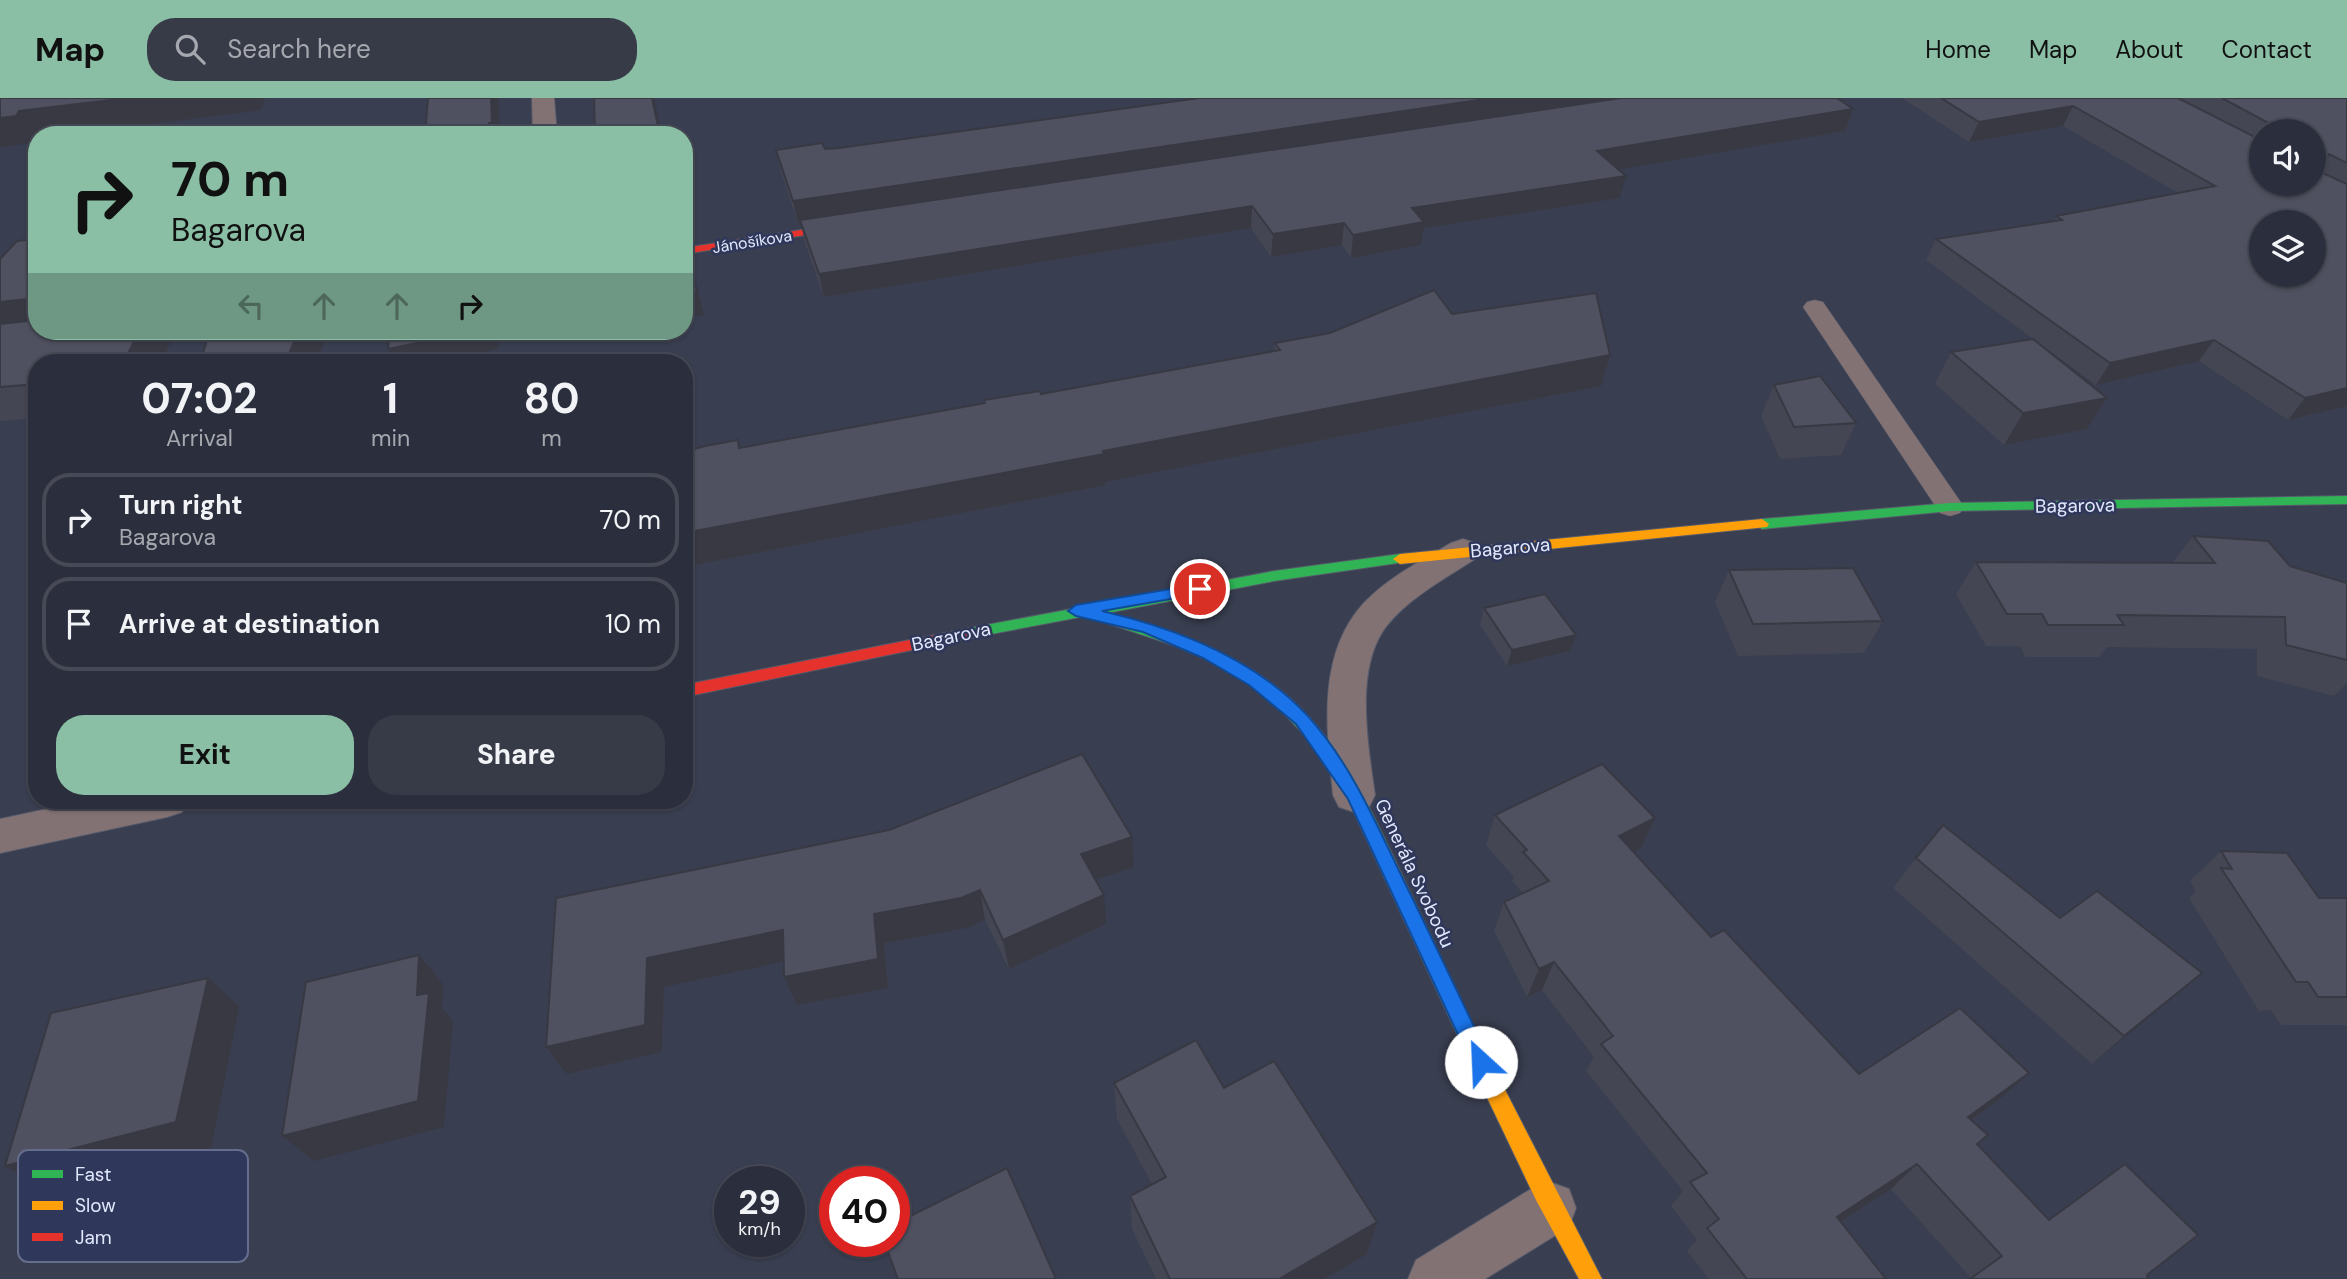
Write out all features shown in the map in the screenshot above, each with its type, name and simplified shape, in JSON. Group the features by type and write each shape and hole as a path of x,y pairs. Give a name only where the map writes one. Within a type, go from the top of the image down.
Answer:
{"street":[{"path":"543,98 545,126"},
{"name":"Jánošíkova","path":"693,250 864,224"},
{"name":"Bagarova","path":"693,689 1076,611 1274,576 1463,551 1950,507 2347,500"},
{"path":"1354,795 1346,723 1350,667 1369,621 1408,586 1463,551"},
{"name":"Generála Svobodu","path":"1076,611 1147,627 1209,654 1255,681 1301,720 1354,795 1550,1208 1591,1279"},
{"path":"0,836 125,809"},
{"path":"1435,1279 1550,1208"}],"lane":[{"path":"1815,307 1950,507"}],"building":[{"path":"0,98 128,98 19,111 16,116 0,118"},
{"path":"428,98 491,98 492,123 489,123 489,126 426,126"},
{"path":"594,98 652,98 658,126 595,126"},
{"path":"1199,98 1492,98 793,201 776,150 822,143 825,149 839,148"},
{"path":"1621,98 1837,98 1853,109 1597,151 1626,176 1412,208 1424,222 1353,235 1344,223 1273,234 1252,206 819,274 800,220"},
{"path":"1941,98 2178,98 2249,134 2249,196 2326,196 2326,174 2347,184 2347,388 2305,398 2214,340 2110,363 1936,239 2062,220 2056,216 2215,186 2073,106 1979,122"},
{"path":"2222,98 2347,98 2347,163 2329,154 2326,159 2326,119 2261,119"},
{"path":"28,240 28,299 0,302 0,259 17,241"},
{"path":"693,275 697,291 693,292"},
{"path":"1434,290 1452,314 1596,293 1610,355 693,531 693,449 738,440 739,448 985,403 984,400 1040,391 1041,394 1280,350 1275,343 1330,333"},
{"path":"28,321 28,340 135,340 127,354 28,354 28,385 0,387 0,324"},
{"path":"2033,339 2107,398 2023,413 1951,352"},
{"path":"207,340 295,340 289,354 203,354"},
{"path":"389,340 431,340 388,349"},
{"path":"1820,376 1856,423 1794,427 1774,385"},
{"path":"2193,536 2268,541 2290,566 2347,583 2347,660 2286,645 2285,617 2117,615 2124,625 2048,625 2042,614 2007,614 1976,562 2215,563"},
{"path":"1853,568 1883,621 1753,624 1729,570"},
{"path":"1545,594 1576,635 1512,650 1484,608"},
{"path":"1082,754 1132,837 1081,854 1104,895 1003,940 980,890 961,898 874,914 878,959 784,977 783,930 647,958 645,1025 546,1047 556,898 889,830"},
{"path":"1602,764 1655,818 1619,836 1711,937 1724,930 1859,1074 1960,1008 2029,1073 1968,1117 1988,1135 1977,1144 2049,1220 2125,1164 2198,1235 2147,1275 2148,1279 1970,1279 2002,1256 1917,1164 1837,1217 1886,1279 1747,1279 1707,1228 1719,1219 1690,1182 1707,1173 1601,1044 1613,1036 1554,962 1539,969 1504,902 1549,881 1523,852 1527,850 1495,815"},
{"path":"1943,825 2060,918 2097,891 2202,973 2124,1036 1916,858"},
{"path":"2221,851 2287,853 2319,898 2347,898 2347,997 2318,997 2308,982 2296,982 2221,868 2232,869"},
{"path":"419,955 417,995 429,993 418,1101 282,1136 306,982"},
{"path":"208,978 176,1122 67,1150 18,1150 18,1163 5,1166 51,1013"},
{"path":"1196,1040 1224,1088 1274,1061 1377,1222 1279,1279 1170,1279 1130,1196 1166,1177 1114,1083"},
{"path":"1007,1168 1056,1279 898,1279 890,1257 910,1257 910,1216"}],"traffic: fast":[{"path":"1762,524 1950,507 2347,500"},
{"path":"970,633 1274,576 1400,559"},
{"path":"1092,614 1166,636 1214,656 1258,682 1301,718 1337,765 1352,791 1471,1043"}],"traffic: slow":[{"path":"1400,559 1762,524"},
{"path":"1471,1043 1544,1192 1591,1279"}],"traffic: jam":[{"path":"693,250 853,225"},
{"path":"693,689 970,633"}],"route":[{"path":"1200,589 1076,611 1147,627 1209,654 1255,681 1301,720 1354,795 1481,1062"}]}
